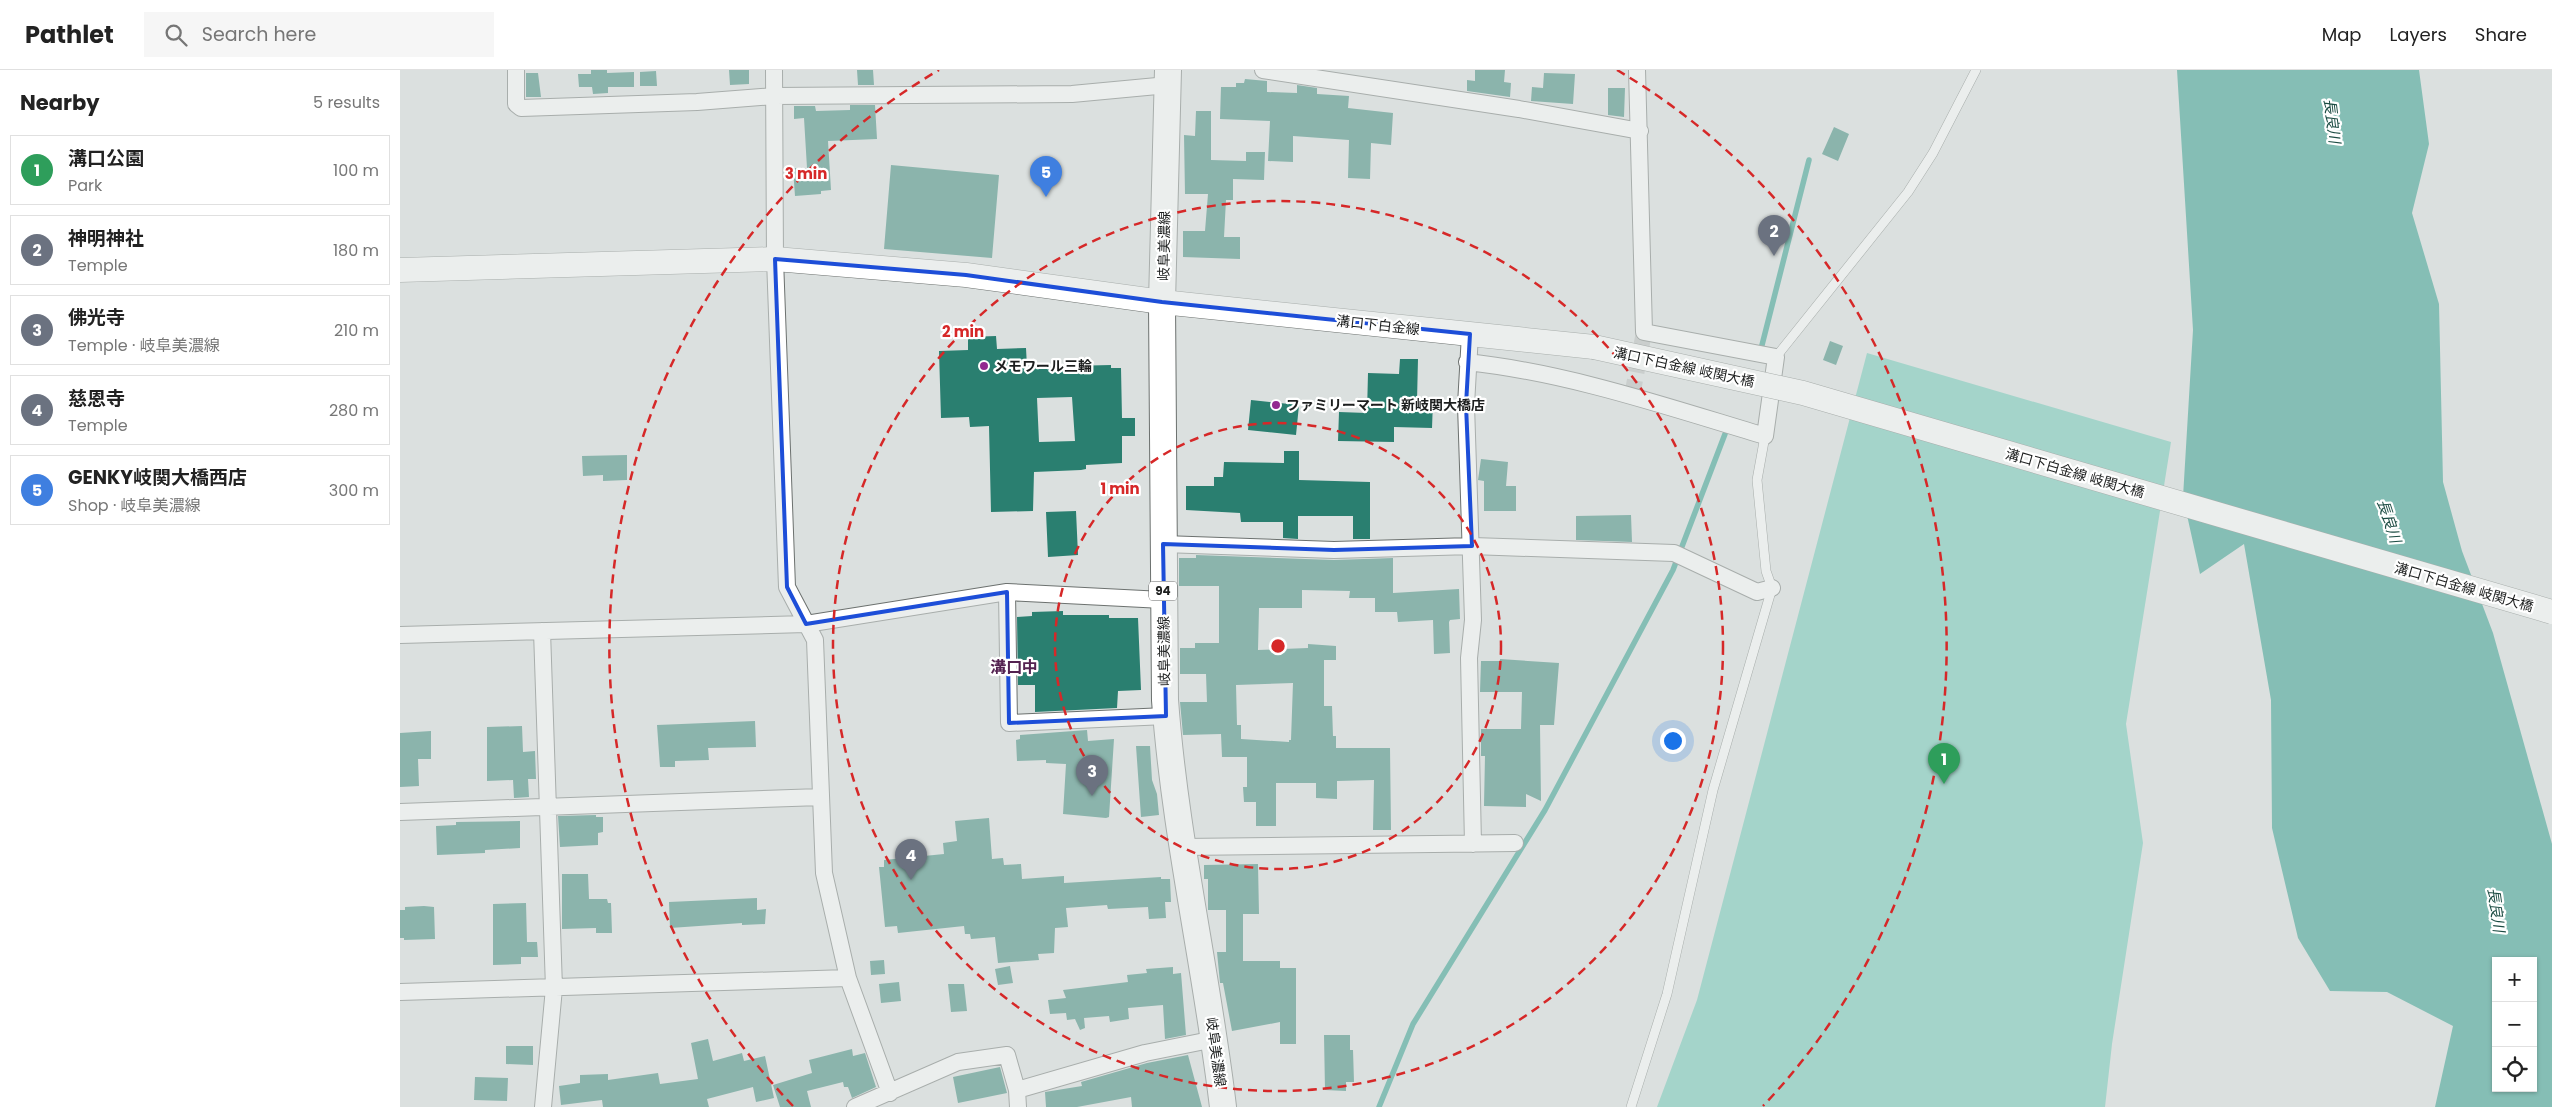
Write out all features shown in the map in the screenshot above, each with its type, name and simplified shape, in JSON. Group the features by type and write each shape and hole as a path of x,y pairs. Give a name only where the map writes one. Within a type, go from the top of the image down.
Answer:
{"main road":[{"name":"岐阜美濃線","path":"1168,77 1162,302 1163,600 1166,716 1182,847 1215,1039 1223,1107"},
{"name":"溝口下白金線","path":"400,270 775,259 966,275 1162,302 1594,347"},
{"name":"溝口下白金線 岐関大橋","path":"1594,347 1803,393 2552,612"}],"street":[{"path":"516,70 516,104 521,108 697,102 774,96 1072,94 1168,77"},
{"path":"774,70 775,259 787,587 815,640 824,873 848,978 890,1093"},
{"path":"1263,70 1519,109 1640,131"},
{"path":"1467,362 1505,366 1632,396 1765,436 1776,357 1644,332 1637,70"},
{"path":"1470,334 1466,406 1474,620 1469,658 1473,844"},
{"path":"1163,544 1334,550 1472,546 1680,555 1757,592 1772,588"},
{"path":"1007,592 1009,723 1166,716"},
{"path":"400,635 806,624 1007,592 1163,600"},
{"path":"542,631 554,988 543,1107"},
{"path":"400,812 821,797"},
{"path":"1182,847 1515,843"},
{"path":"400,992 848,978"},
{"path":"1017,1090 1145,1053 1215,1039"},
{"path":"855,1107 958,1062 1007,1055 1017,1090 1018,1107"}],"lane":[{"path":"1776,357 1908,192 1933,153 1976,70"},
{"path":"1631,1107 1667,994 1713,790 1772,588 1766,571 1756,480 1765,436"}],"highlighted area":[{"path":"775,259 966,275 1162,302 1470,334 1466,405 1472,546 1334,550 1163,544 1166,716 1009,723 1007,592 806,624 787,587"}],"shaded area":[{"path":"1867,353 2171,442 2126,724 2143,843 2112,1044 2105,1107 1657,1107 1697,1000"}],"water":[{"name":"長良川","path":"2177,70 2419,70 2429,144 2412,213 2439,304 2443,482 2462,551 2493,633 2552,844 2552,1107 2435,1107 2453,1026 2387,992 2330,991 2298,938 2272,828 2271,700 2244,544 2200,574 2183,497 2193,330"}],"building":[{"path":"591,70 607,70 607,73 634,72 634,87 608,87 608,93 593,94 592,87 579,87 578,74 591,74"},
{"path":"729,70 749,70 749,84 730,85"},
{"path":"857,70 873,70 874,85 858,85"},
{"path":"1475,70 1505,70 1504,82 1511,83 1510,97 1467,91 1467,80 1475,81"},
{"path":"656,71 657,86 640,86 640,72"},
{"path":"526,73 538,73 541,97 526,97"},
{"path":"1544,73 1575,74 1573,104 1531,101 1532,87 1543,88"},
{"path":"1245,79 1267,81 1267,92 1297,93 1297,85 1317,88 1317,94 1349,96 1348,108 1393,113 1391,145 1371,143 1370,179 1348,178 1349,140 1293,136 1293,162 1268,161 1270,121 1220,119 1221,87 1236,87 1236,83 1244,83"},
{"path":"1608,88 1625,88 1624,117 1608,115"},
{"path":"850,105 875,105 877,139 828,141 831,190 821,191 821,194 795,196 793,168 807,168 804,118 794,119 794,106 815,106 816,111 850,110"},
{"path":"1196,111 1211,111 1211,160 1246,161 1246,152 1265,152 1264,180 1233,179 1233,200 1226,200 1224,237 1240,237 1240,259 1183,257 1183,231 1205,231 1208,194 1185,194 1184,135 1195,136"},
{"path":"1834,127 1849,134 1838,161 1822,154"},
{"path":"891,165 999,175 992,258 884,249"},
{"path":"996,336 997,349 1026,348 1027,367 1111,365 1111,368 1121,368 1122,418 1135,418 1135,436 1122,436 1122,463 1086,465 1086,469 1081,470 1034,472 1033,511 991,512 989,426 970,427 969,417 941,418 939,351 968,350 968,337","holes":["1072,397 1075,441 1039,442 1037,398"]},
{"path":"1830,341 1843,346 1836,365 1823,360"},
{"path":"1400,359 1418,359 1417,401 1433,401 1432,428 1394,427 1394,442 1338,441 1339,412 1367,413 1368,373 1399,374"},
{"path":"1251,400 1299,405 1296,435 1248,430"},
{"path":"1284,451 1299,451 1299,480 1370,482 1370,539 1353,539 1353,516 1298,516 1298,539 1283,538 1283,522 1241,522 1240,513 1186,510 1186,486 1214,486 1214,477 1223,477 1224,462 1284,463"},
{"path":"627,455 627,480 603,481 603,475 583,476 582,456"},
{"path":"1481,459 1508,462 1506,486 1516,486 1516,511 1484,511 1484,481 1478,480"},
{"path":"1076,511 1078,555 1048,557 1046,512"},
{"path":"1631,515 1632,542 1576,540 1576,516"},
{"path":"1196,555 1334,560 1393,558 1393,593 1459,589 1460,619 1450,620 1449,622 1450,653 1434,654 1433,620 1398,622 1397,612 1375,612 1375,598 1349,598 1350,591 1302,590 1302,608 1259,608 1258,650 1308,648 1308,644 1336,646 1336,660 1324,660 1324,706 1332,706 1333,736 1336,736 1336,748 1390,748 1391,830 1373,830 1374,780 1337,781 1337,799 1316,798 1316,783 1276,783 1276,826 1256,826 1256,802 1244,802 1243,787 1247,787 1247,757 1222,757 1221,734 1183,735 1180,702 1207,702 1206,674 1180,674 1180,648 1195,648 1195,643 1219,643 1219,586 1179,586 1179,558 1196,558","holes":["1293,683 1291,740 1289,742 1241,739 1241,725 1237,725 1236,685"]},
{"path":"1063,611 1063,615 1109,615 1109,618 1138,618 1141,690 1118,691 1117,708 1035,712 1035,685 1018,685 1017,617 1032,616 1032,612"},
{"path":"1500,659 1559,663 1554,725 1540,725 1541,801 1526,794 1526,807 1484,806 1485,756 1481,756 1481,729 1521,729 1522,692 1480,692 1481,661 1500,661"},
{"path":"755,721 756,747 708,748 709,760 675,761 675,767 660,767 657,725"},
{"path":"522,726 523,752 535,751 536,779 528,779 529,797 514,798 513,780 487,781 487,727"},
{"path":"1087,730 1088,741 1114,739 1109,817 1106,818 1063,814 1066,764 1046,763 1046,760 1017,761 1016,740 1020,739 1020,735"},
{"path":"431,731 431,759 418,759 419,786 400,787 400,733"},
{"path":"1136,746 1150,746 1152,780 1157,794 1159,815 1141,817"},
{"path":"596,815 596,817 603,817 603,832 598,833 598,845 560,847 558,816"},
{"path":"989,818 992,859 1003,858 1004,865 1021,864 1022,879 1064,876 1064,883 1161,877 1161,879 1170,879 1171,902 1165,902 1166,918 1149,919 1148,907 1108,909 1107,905 1066,908 1068,927 1055,928 1054,953 1038,954 1039,960 998,963 995,937 971,939 970,934 965,934 964,926 898,933 897,926 885,927 879,867 884,867 884,860 944,854 943,843 957,841 955,821"},
{"path":"520,821 520,848 485,850 485,853 437,855 436,826 456,825 456,822"},
{"path":"1258,864 1259,914 1243,914 1243,961 1280,961 1280,968 1296,968 1296,1044 1280,1044 1280,1022 1232,1031 1223,983 1220,983 1217,952 1226,952 1226,910 1208,910 1208,879 1204,879 1204,865"},
{"path":"562,874 588,874 589,899 607,899 608,903 611,903 612,933 596,933 596,928 562,929"},
{"path":"757,898 757,910 766,909 765,924 742,925 742,923 670,928 669,902"},
{"path":"526,903 527,942 537,942 538,957 521,957 521,964 493,965 493,904"},
{"path":"405,907 434,907 435,939 404,940 404,938 400,938 400,910 405,910"},
{"path":"884,960 885,974 871,975 870,961"},
{"path":"1010,966 1013,983 998,985 995,969"},
{"path":"1173,967 1173,974 1181,973 1186,1035 1165,1039 1163,1005 1128,1008 1129,1019 1110,1022 1109,1016 1084,1018 1085,1028 1080,1030 1075,1019 1067,1020 1066,1013 1050,1014 1048,1000 1066,998 1063,990 1128,982 1127,975 1147,973 1146,969"},
{"path":"899,982 901,1001 881,1003 879,984"},
{"path":"948,984 964,984 967,1011 951,1012"},
{"path":"1324,1035 1350,1035 1350,1050 1353,1050 1354,1082 1346,1082 1346,1091 1325,1090"},
{"path":"708,1039 713,1061 742,1053 744,1061 765,1056 774,1098 756,1102 753,1087 707,1099 709,1107 603,1107 602,1100 561,1105 559,1086 580,1083 580,1075 608,1074 608,1080 658,1073 660,1084 698,1079 691,1043"},
{"path":"506,1046 533,1046 533,1065 506,1064"},
{"path":"852,1049 853,1056 865,1053 876,1087 852,1098 848,1087 844,1087 843,1082 807,1091 811,1107 780,1107 773,1085 812,1073 809,1060"},
{"path":"1188,1055 1202,1107 1132,1107 1131,1097 1077,1107 1046,1107 1045,1092 1082,1086 1081,1082 1147,1063"},
{"path":"1000,1067 1007,1093 958,1103 953,1077"},
{"path":"475,1077 508,1078 507,1101 474,1100"}],"waterway":[{"path":"1761,349 1809,160"},
{"path":"1379,1107 1413,1024 1545,810 1673,570 1725,434"}],"tunnel":[{"path":"1632,396 1644,332"}],"place":[{"name":"GENKY岐関大橋西店","path":"1046,197"},
{"name":"神明神社","path":"1774,256"},
{"name":"メモワール三輪","path":"984,366"},
{"name":"ファミリーマート 新岐関大橋店","path":"1276,405"},
{"name":"溝口公園","path":"1944,784"},
{"name":"佛光寺","path":"1092,796"},
{"name":"慈恩寺","path":"911,880"}],"district":[{"name":"溝口中","path":"1014,667"}]}
